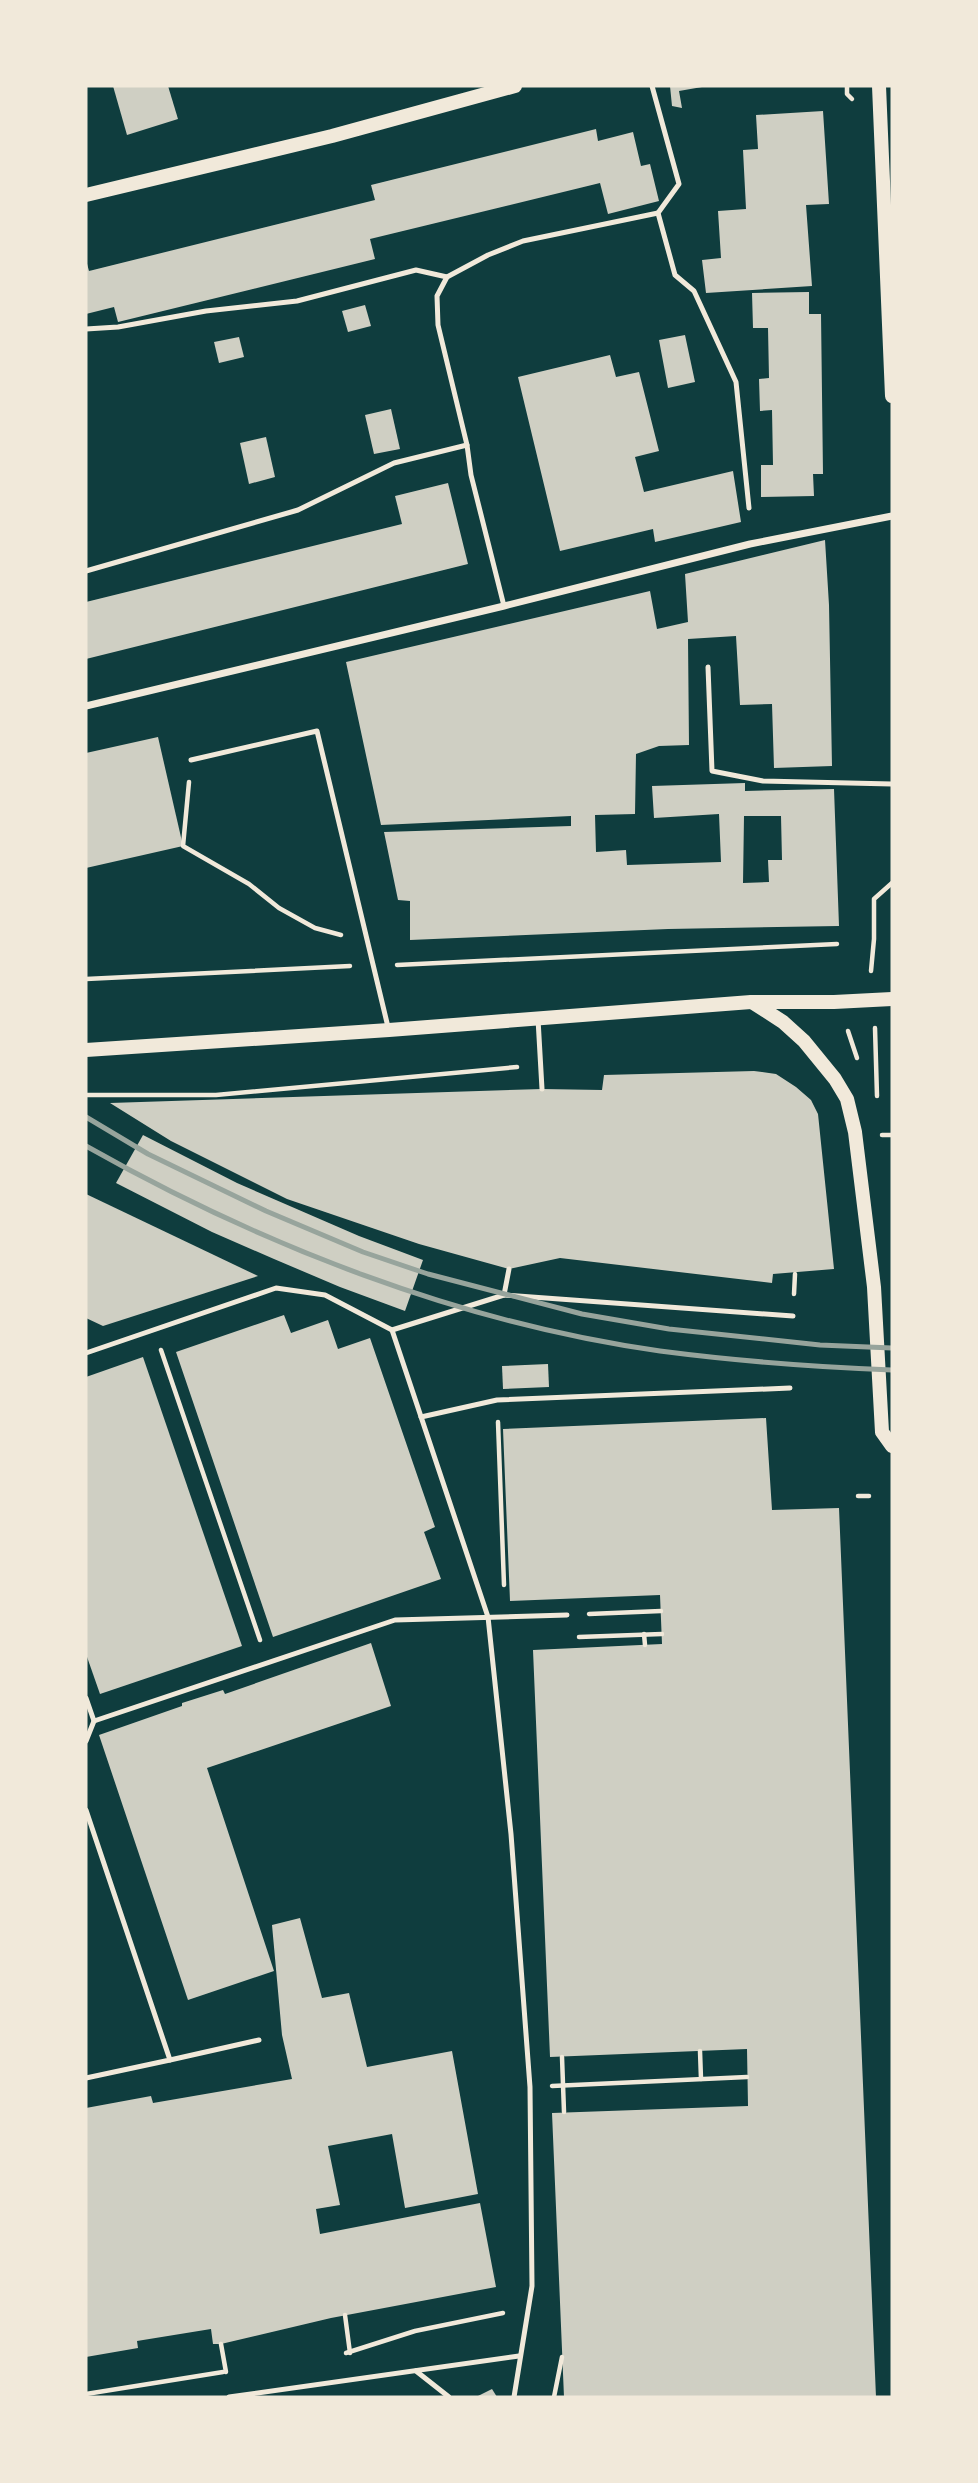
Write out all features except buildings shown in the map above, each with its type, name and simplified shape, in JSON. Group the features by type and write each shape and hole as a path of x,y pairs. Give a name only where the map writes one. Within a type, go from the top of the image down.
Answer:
{"main road":[{"path":"86,195 332,136 514,86"},
{"path":"879,86 892,396"},
{"path":"86,1050 751,1002 892,999"},
{"path":"751,1002 783,1022 812,1051 847,1099 855,1132 874,1287 882,1433 892,1446"}],"street":[{"path":"86,706 750,544 892,516"}],"lane":[{"path":"504,606 471,475 467,445 438,325 437,296 447,277 488,255 523,241 658,213 679,184 652,86"},
{"path":"658,213 675,275 694,290 736,382 749,508"},
{"path":"86,329 118,327 206,311 297,301 416,270 447,277"},
{"path":"86,571 298,510 394,463 467,445"},
{"path":"708,667 712,771 763,781 892,785"},
{"path":"191,760 317,731 389,1030"},
{"path":"538,1019 542,1089"},
{"path":"504,1295 509,1269"},
{"path":"86,1353 276,1288 325,1294 392,1330 488,1617 511,1835 530,2087 532,2286 514,2397"},
{"path":"392,1330 504,1295 793,1316"},
{"path":"421,1417 497,1400 790,1388"},
{"path":"94,1721 395,1620 567,1615"},
{"path":"86,1698 94,1721 86,1741"},
{"path":"86,1810 170,2060"},
{"path":"86,2078 259,2040"},
{"path":"229,2397 519,2356"},
{"path":"416,2371 449,2397"}],"path":[{"path":"191,760 183,846 249,884 279,908 316,928 351,938"},
{"path":"855,1132 878,1095 875,1015 868,1001 874,939 874,899 892,883"},
{"path":"86,979 837,944"},
{"path":"848,1031 857,1058"},
{"path":"86,1095 216,1094 542,1065"},
{"path":"154,1329 268,1662"},
{"path":"497,1400 505,1616"},
{"path":"858,1496 869,1496"},
{"path":"567,1615 661,1611"},
{"path":"644,1634 645,1645"},
{"path":"569,1637 662,1634"},
{"path":"700,2051 701,2079"},
{"path":"562,2057 564,2112"},
{"path":"530,2087 747,2077"},
{"path":"337,2355 415,2331 530,2307"},
{"path":"345,2315 350,2353"},
{"path":"221,2344 226,2372"},
{"path":"554,2397 562,2357"},
{"path":"86,2393 236,2370"}],"railway":[{"path":"86,1117 148,1154 266,1211 363,1252 428,1274 582,1314 669,1329 820,1345 892,1348"},
{"path":"86,1146 221,1216 292,1247 437,1300 511,1321 660,1351 776,1363 892,1370"}]}
